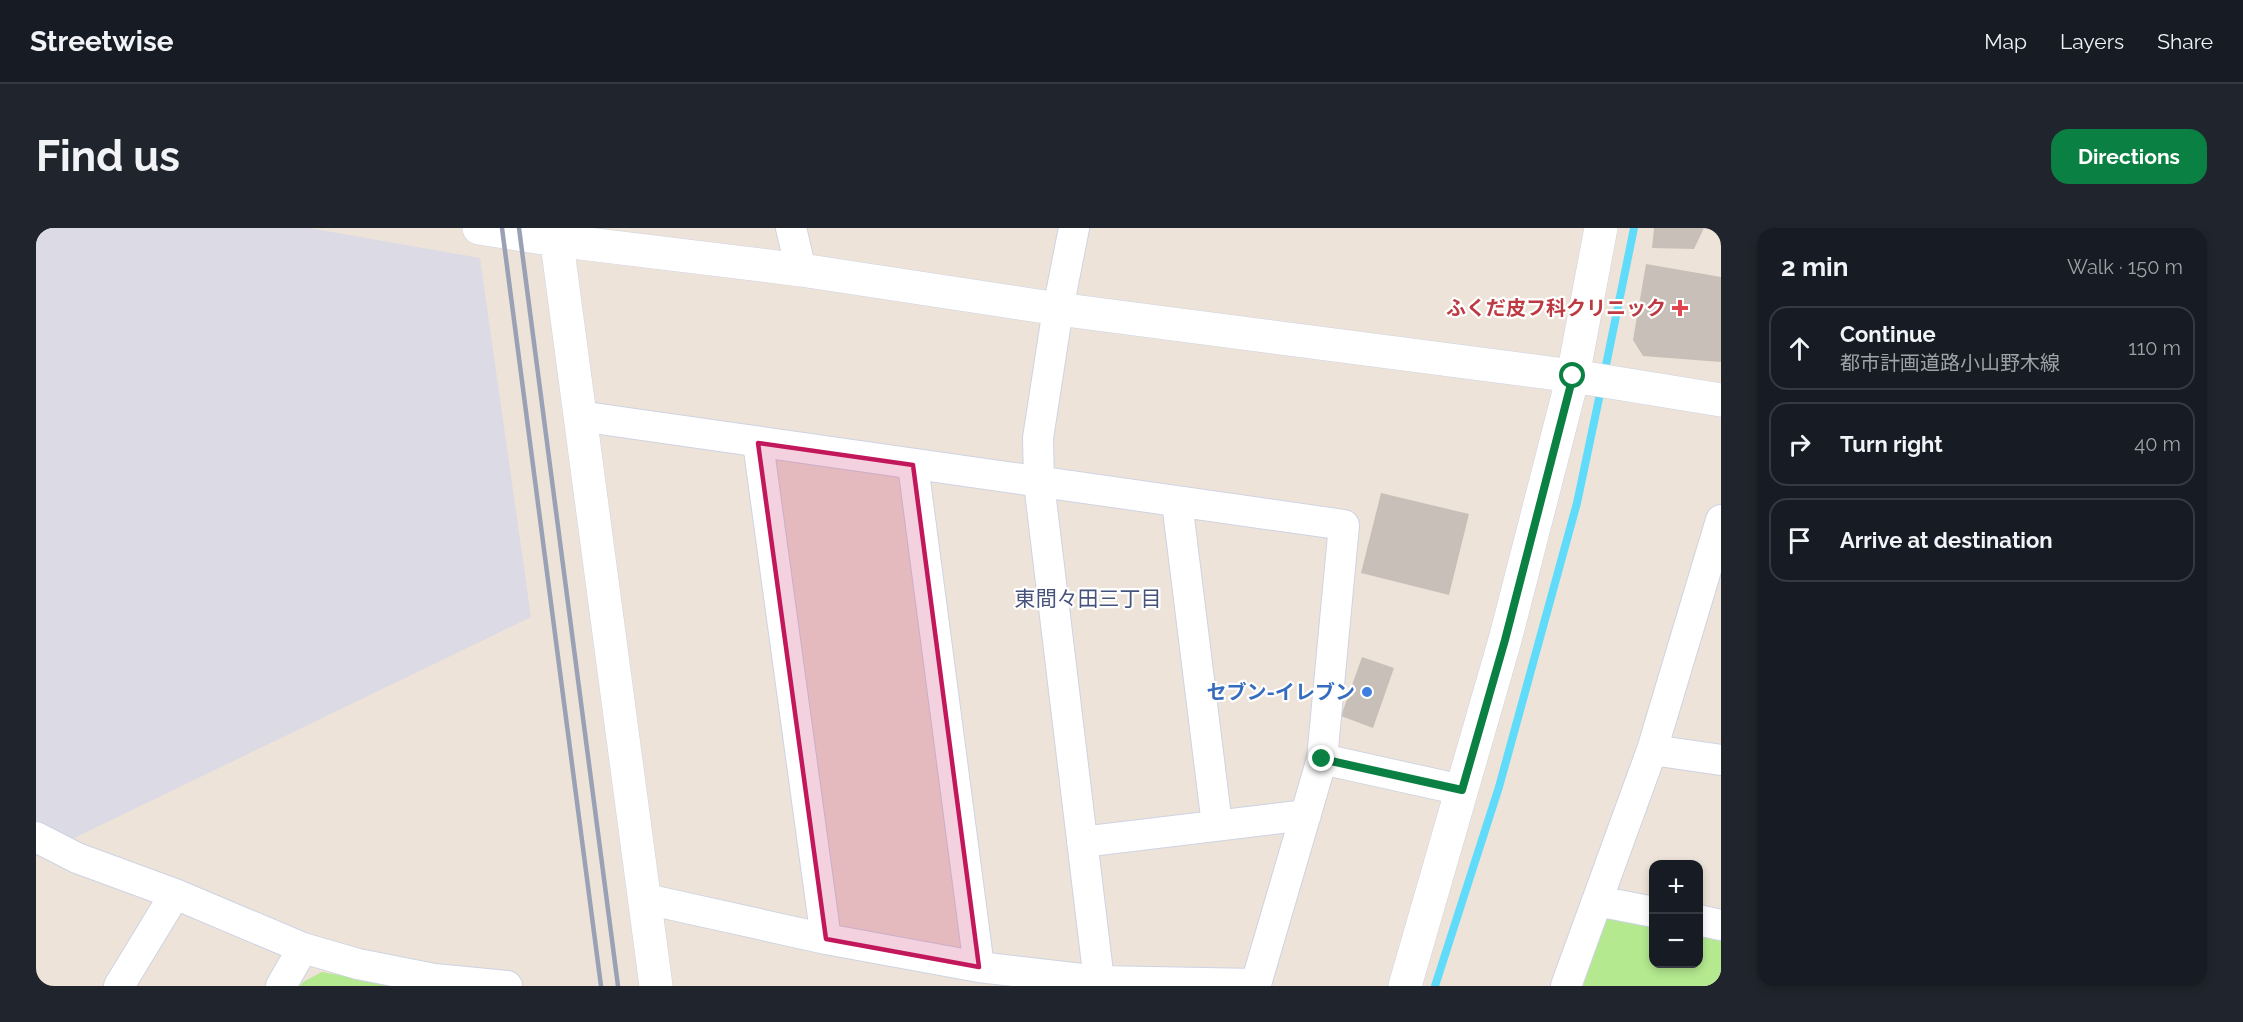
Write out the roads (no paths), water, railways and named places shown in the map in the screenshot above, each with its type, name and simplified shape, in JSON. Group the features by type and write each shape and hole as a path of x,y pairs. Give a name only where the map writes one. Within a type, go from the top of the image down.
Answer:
{"street":[{"path":"479,228 555,234 1058,309 1573,376 1721,400"},
{"path":"791,228 801,270"},
{"path":"1074,228 1058,309 1038,438 1039,483 1099,981"},
{"path":"1405,986 1505,640 1573,376 1601,228"},
{"path":"555,234 656,986"},
{"path":"579,416 1344,525 1322,759 1256,984 1099,981 979,967 826,939 646,899"},
{"path":"758,442 826,939"},
{"path":"913,465 979,967"},
{"path":"1178,502 1217,825"},
{"path":"1566,986 1710,593 1721,520"},
{"path":"1652,750 1721,760"},
{"path":"1322,759 1462,790"},
{"path":"1082,842 1306,815"},
{"path":"36,837 77,858 175,894 303,948 358,964 413,975 507,986"},
{"path":"119,986 175,894"},
{"path":"1598,901 1649,911"},
{"path":"1703,921 1721,925"},
{"path":"281,986 303,948"}],"waterway":[{"path":"1604,375 1634,228"},
{"path":"1435,986 1499,787 1577,503 1601,389"}],"railway":[{"path":"502,228 601,986"},
{"path":"519,228 618,986"}],"place":[{"name":"ふくだ皮フ科クリニック","path":"1680,308"},
{"name":"セブン-イレブン","path":"1367,692"}],"district":[{"name":"東間々田三丁目","path":"1088,599"}]}
